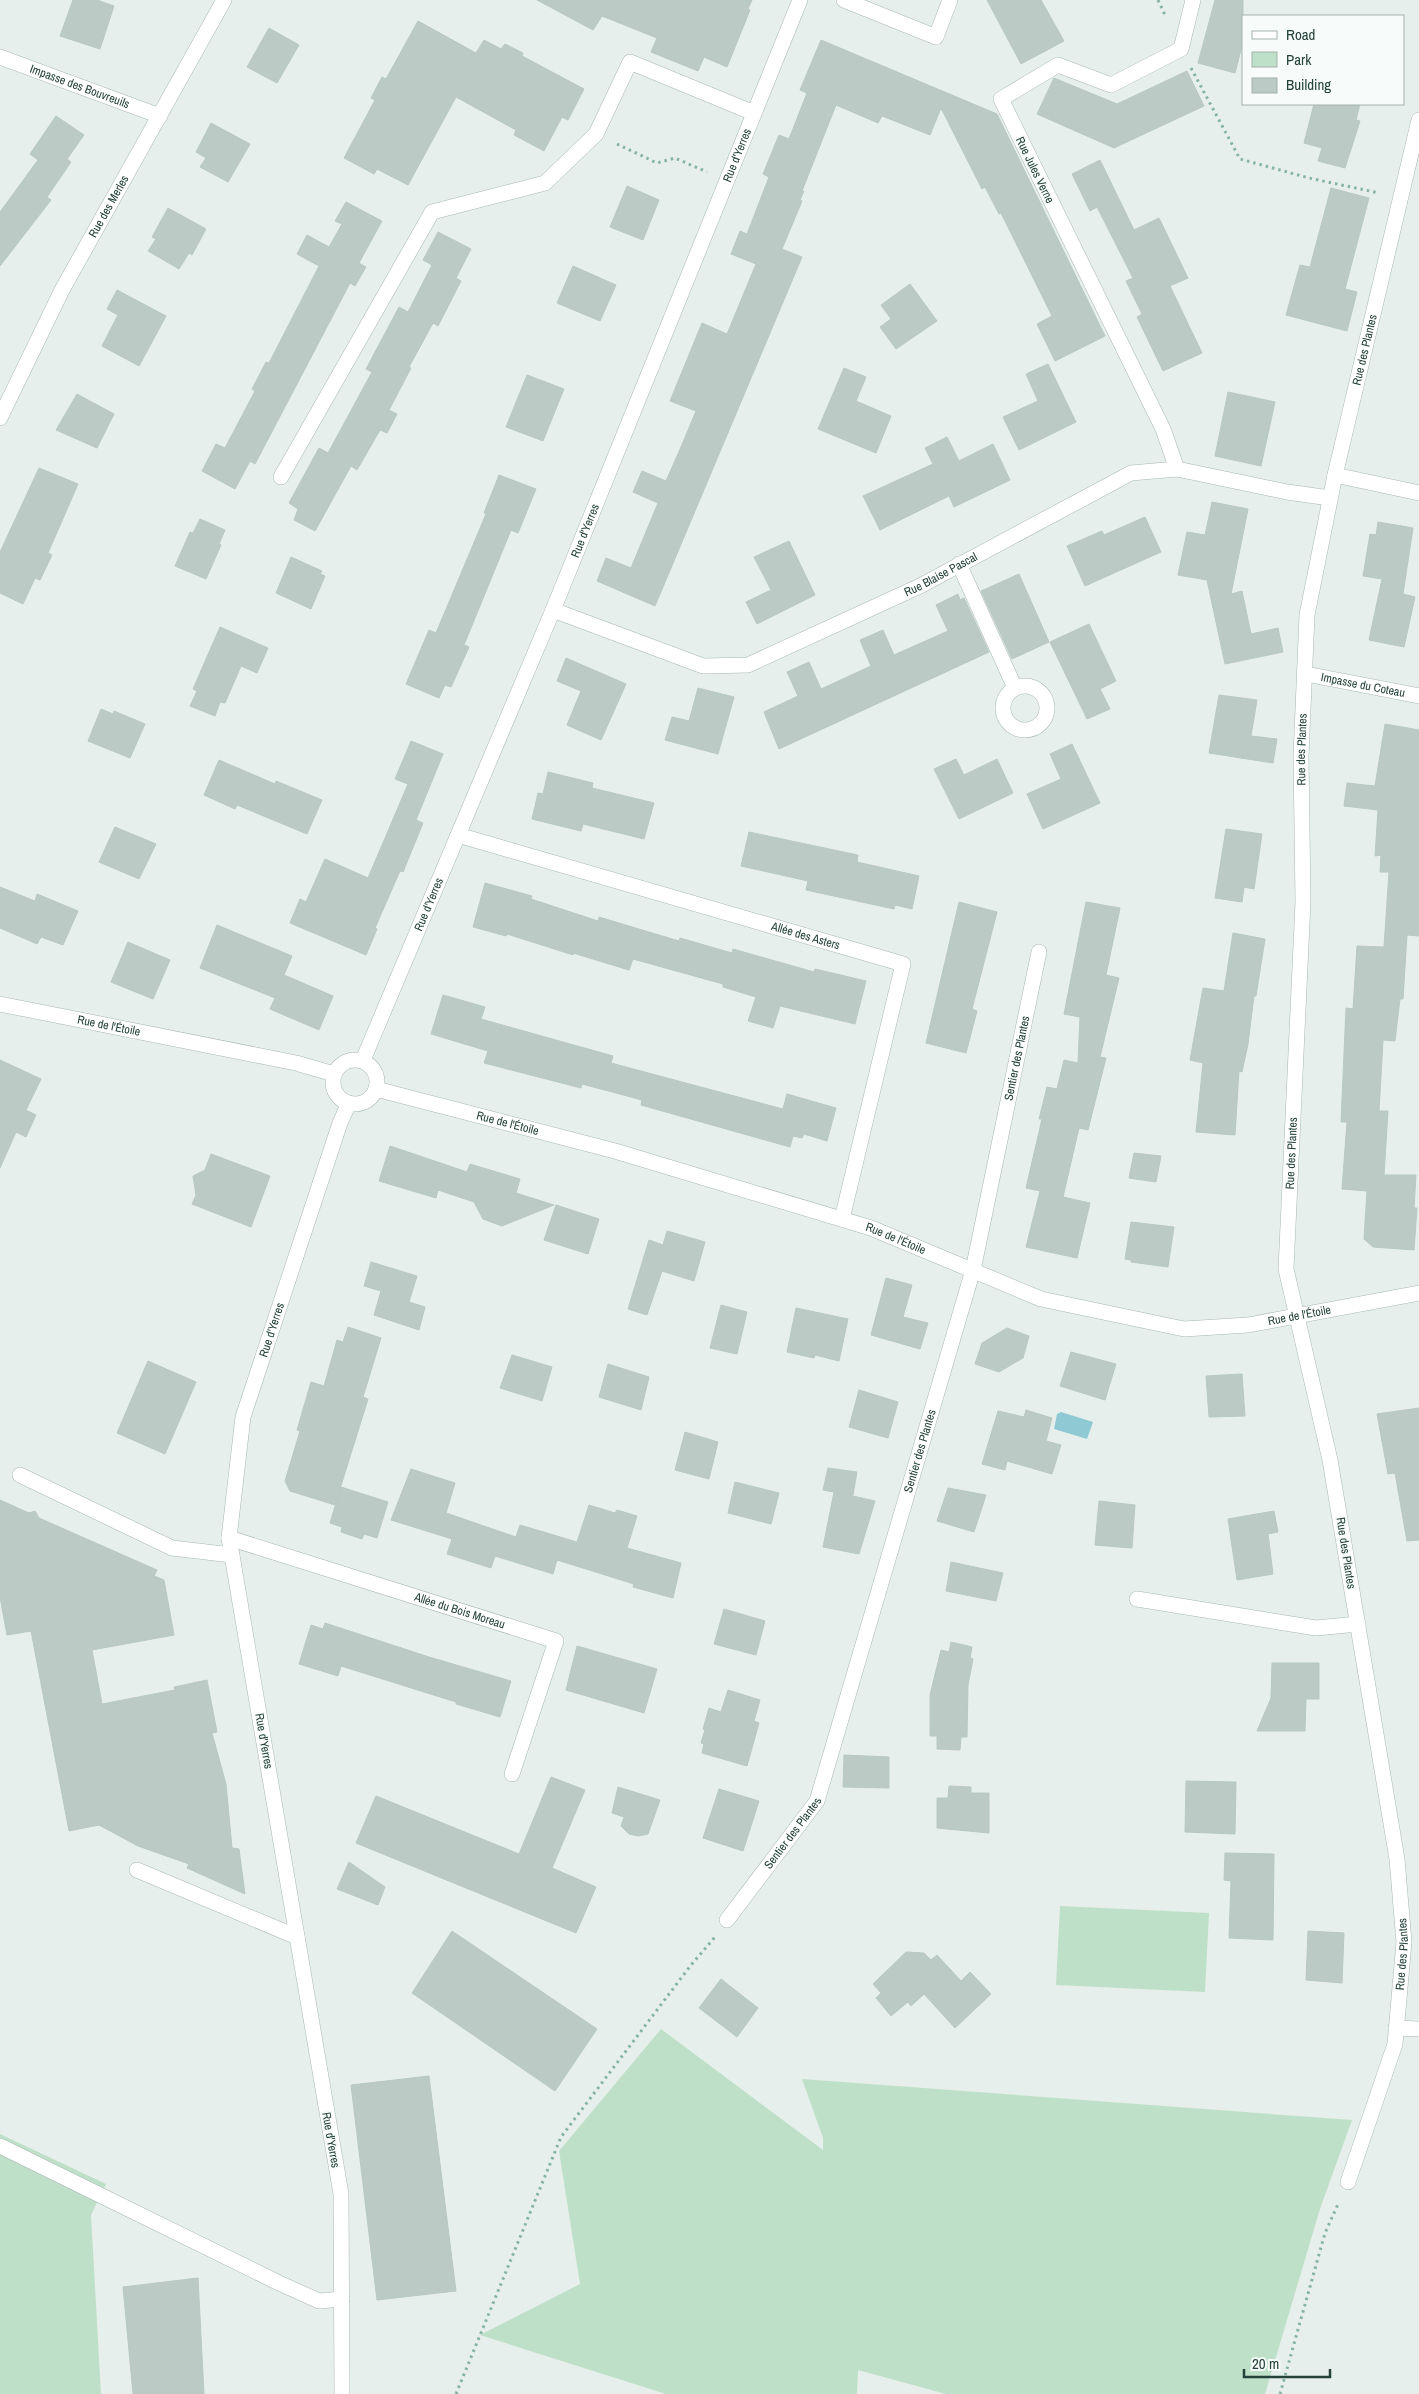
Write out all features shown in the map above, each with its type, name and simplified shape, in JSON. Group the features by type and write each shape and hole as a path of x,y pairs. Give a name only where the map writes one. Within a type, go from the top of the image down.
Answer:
{"street":[{"name":"Rue des Merles","path":"0,418 62,290 224,0"},
{"name":"Rue d'Yerres","path":"363,1060 553,610 800,0"},
{"path":"844,0 936,36 950,0"},
{"path":"1181,49 1193,0"},
{"name":"Rue Jules Verne","path":"1177,469 1163,429 1001,99 1058,65 1111,84 1181,49"},
{"name":"Impasse des Bouvreuils","path":"0,57 160,116"},
{"path":"281,477 432,212 545,183 596,134 630,62 754,113"},
{"name":"Rue des Plantes","path":"1348,2182 1395,2044 1404,1942 1397,1859 1330,1460 1286,1269 1303,902 1301,756 1306,674 1307,615 1335,475 1419,120"},
{"name":"Rue Blaise Pascal","path":"553,610 703,666 748,665 920,586 1131,473 1177,469 1287,492 1330,498"},
{"path":"1335,475 1419,493"},
{"path":"959,564 1015,688"},
{"name":"Impasse du Coteau","path":"1306,674 1419,696"},
{"name":"Allée des Asters","path":"458,835 903,964 842,1219"},
{"name":"Sentier des Plantes","path":"728,1919 817,1801 973,1270 1040,952"},
{"name":"Rue de l'Étoile","path":"0,1004 296,1064 334,1074"},
{"path":"354,1059 363,1060 372,1066 377,1075 376,1089 374,1094 366,1101 357,1104 349,1103 338,1097 333,1088 334,1074 344,1062 354,1059"},
{"name":"Rue de l'Étoile","path":"376,1089 615,1150 871,1228 1041,1299 1184,1329 1248,1325 1419,1293"},
{"name":"Rue d'Yerres","path":"342,2394 341,2194 229,1538 243,1416 340,1123 349,1103"},
{"path":"20,1475 172,1548 232,1555"},
{"name":"Allée du Bois Moreau","path":"229,1538 556,1641 512,1774"},
{"path":"1137,1598 1316,1628 1358,1624"},
{"path":"137,1870 297,1937"},
{"path":"1396,2028 1419,2029"},
{"path":"0,2146 279,2284 319,2300 342,2299"},
{"path":"0,2158 28,2160"}],"path":[{"path":"1158,0 1166,16"},
{"path":"1181,49 1240,159 1309,178 1385,194 1390,175 1405,178"},
{"path":"596,134 657,163 675,158 726,181"},
{"path":"456,2394 561,2137 691,1966 725,1925 723,1922 727,1917 728,1919"},
{"path":"1280,2394 1325,2234 1348,2182"}],"green space":[{"path":"1060,1906 1209,1913 1205,1992 1056,1985"},
{"path":"661,2029 823,2150 823,2138 802,2079 1352,2120 1320,2209 1265,2394 946,2394 858,2370 857,2394 666,2394 480,2335 580,2284 559,2151"},
{"path":"0,2134 106,2184 91,2215 101,2394 0,2394"}],"water":[{"path":"1061,1412 1093,1422 1087,1439 1054,1429 1057,1414"}],"building":[{"path":"73,0 97,0 114,6 100,49 60,36"},
{"path":"537,0 752,0 748,9 750,10 727,67 704,57 698,71 651,52 657,38 602,16 593,30"},
{"path":"987,0 1041,0 1064,41 1021,64"},
{"path":"1215,0 1243,0 1242,46 1235,73 1198,63"},
{"path":"418,21 476,53 484,40 501,49 505,44 523,53 522,56 584,89 568,120 562,117 544,151 514,135 516,130 456,97 408,185 377,169 374,174 344,158 375,100 371,98 382,77 386,79"},
{"path":"269,28 299,45 277,83 247,67"},
{"path":"821,40 997,114 1105,336 1055,361 1037,324 1052,316 1001,213 999,214 985,187 982,189 941,108 930,135 882,116 878,123 836,105 802,191 804,191 800,200 802,201 782,249 802,257 655,606 597,581 606,558 631,568 658,503 633,492 642,471 666,481 696,411 670,401 702,323 727,334 756,264 731,254 740,231 747,234 769,177 763,174 779,135 789,139 807,93 800,90"},
{"path":"1187,71 1204,106 1114,148 1037,114 1054,78 1117,104"},
{"path":"1314,105 1360,105 1356,120 1360,121 1345,168 1318,161 1322,148 1304,143"},
{"path":"56,116 84,135 67,159 71,162 47,197 51,200 0,266 0,212 38,160 30,154"},
{"path":"211,123 250,144 228,182 200,167 206,158 196,152"},
{"path":"1100,160 1134,230 1159,218 1188,278 1170,286 1202,353 1163,371 1137,317 1142,314 1126,281 1133,278 1097,207 1090,211 1072,174"},
{"path":"627,186 659,200 643,240 610,227"},
{"path":"1331,188 1369,198 1345,289 1357,292 1347,331 1286,315 1300,265 1310,267"},
{"path":"346,202 382,221 359,263 366,267 355,286 350,283 255,464 250,461 235,489 202,471 216,444 225,448 255,391 252,389 266,362 269,363 319,266 297,254 307,235 329,247 342,224 335,221"},
{"path":"168,208 206,229 192,255 189,253 179,269 148,251 156,239 152,237"},
{"path":"438,232 471,249 456,278 461,281 438,326 433,323 409,367 411,368 389,410 397,414 387,433 380,430 357,470 351,466 315,531 294,520 298,509 289,503 319,448 328,453 372,372 366,369 399,307 408,312 432,265 423,260"},
{"path":"573,266 616,285 600,321 557,303"},
{"path":"910,284 937,321 896,349 880,327 891,319 881,305"},
{"path":"117,290 166,316 139,366 102,346 118,315 107,309"},
{"path":"1048,364 1076,422 1019,450 1003,417 1038,401 1026,374"},
{"path":"844,368 866,377 856,401 891,416 876,453 818,429"},
{"path":"527,375 564,389 543,441 506,427"},
{"path":"1228,392 1275,402 1261,466 1215,456"},
{"path":"77,394 114,414 97,448 56,430"},
{"path":"947,437 959,461 993,444 1010,480 954,507 949,496 880,530 863,496 933,464 925,448"},
{"path":"39,468 78,484 48,553 52,555 40,580 35,578 23,604 0,593 0,552"},
{"path":"499,475 536,489 518,533 511,530 464,645 469,647 451,687 445,685 439,698 406,684 429,630 436,633 486,514 484,513"},
{"path":"1212,502 1248,509 1231,594 1242,591 1251,634 1278,628 1283,652 1225,664 1207,580 1178,575 1187,532 1205,535"},
{"path":"1145,517 1161,552 1085,586 1067,546 1102,531 1104,535"},
{"path":"200,519 225,530 219,544 221,545 206,579 175,566 190,532 193,533"},
{"path":"1378,522 1413,528 1403,594 1415,597 1404,647 1369,640 1382,579 1363,576 1370,534 1376,535"},
{"path":"789,541 815,595 757,624 746,602 771,590 754,557"},
{"path":"291,557 322,571 320,574 325,576 311,609 276,593"},
{"path":"1019,574 1049,642 1012,659 981,591"},
{"path":"958,594 960,600 964,598 989,652 779,749 764,712 798,696 787,672 809,662 821,689 871,666 860,640 883,630 894,655 948,631 936,605"},
{"path":"1089,624 1116,681 1100,689 1110,709 1087,719 1050,642"},
{"path":"220,627 268,648 257,673 241,666 225,703 220,702 215,716 190,706 197,691 193,689"},
{"path":"566,658 626,684 601,740 567,725 581,691 557,681"},
{"path":"698,688 734,697 718,754 665,740 672,717 689,721"},
{"path":"1219,695 1257,700 1251,736 1277,739 1273,763 1209,753"},
{"path":"101,709 113,714 114,711 145,724 130,758 88,741"},
{"path":"1385,724 1419,730 1419,936 1407,935 1403,999 1400,999 1395,1041 1383,1040 1379,1111 1388,1111 1384,1175 1416,1175 1414,1208 1417,1208 1414,1250 1373,1247 1364,1239 1367,1191 1342,1189 1347,1122 1341,1122 1346,1008 1353,1009 1357,946 1384,947 1389,872 1380,872 1381,855 1375,856 1378,810 1344,806 1347,783 1375,786"},
{"path":"411,741 443,754 416,820 423,823 403,872 400,871 375,928 377,929 366,955 290,923 300,899 306,902 325,859 368,878 408,784 395,779"},
{"path":"1072,744 1100,803 1043,829 1027,794 1061,779 1050,754"},
{"path":"956,759 964,775 997,759 1013,793 959,819 934,769"},
{"path":"219,760 275,784 276,781 322,800 307,834 237,805 235,809 204,795"},
{"path":"548,772 593,783 592,788 654,803 644,839 583,824 581,831 532,819 538,793 543,794"},
{"path":"115,827 156,844 139,879 99,862"},
{"path":"1226,829 1262,834 1254,889 1244,887 1242,902 1215,898"},
{"path":"749,832 858,855 857,862 919,876 912,909 895,905 894,909 806,890 808,881 741,866"},
{"path":"485,883 532,896 531,899 598,921 599,917 679,941 680,938 732,953 733,949 814,972 815,969 866,981 855,1024 780,1006 773,1028 748,1021 756,997 723,987 723,984 633,959 629,970 507,934 506,936 473,927"},
{"path":"0,887 35,901 37,894 78,911 63,945 41,937 37,944 0,928"},
{"path":"959,902 997,912 972,1009 977,1011 966,1053 926,1043"},
{"path":"1086,902 1120,908 1106,975 1119,978 1100,1057 1106,1058 1088,1130 1079,1128 1063,1197 1090,1203 1077,1258 1026,1247 1040,1191 1026,1188 1042,1119 1039,1119 1047,1087 1057,1089 1064,1060 1078,1063 1080,1017 1064,1014"},
{"path":"217,925 292,956 284,975 333,996 319,1030 270,1009 275,998 200,968"},
{"path":"1233,933 1265,939 1256,996 1254,996 1248,1044 1242,1072 1239,1071 1235,1135 1196,1132 1203,1063 1190,1060 1203,988 1224,991"},
{"path":"128,942 170,960 153,999 111,982"},
{"path":"443,995 485,1007 481,1019 613,1056 611,1063 783,1109 787,1094 836,1108 827,1141 804,1134 802,1138 793,1136 790,1147 641,1105 642,1100 582,1084 581,1088 484,1063 488,1051 431,1034"},
{"path":"0,1060 41,1079 26,1110 36,1115 26,1137 16,1132 0,1168"},
{"path":"390,1146 467,1172 470,1164 520,1179 516,1193 554,1205 502,1226 483,1219 474,1202 438,1190 436,1198 379,1181"},
{"path":"1134,1153 1161,1156 1156,1182 1129,1178"},
{"path":"211,1154 270,1176 251,1227 192,1204 196,1195 193,1176 205,1170"},
{"path":"556,1205 599,1219 588,1254 544,1240"},
{"path":"1131,1222 1174,1227 1168,1267 1131,1262 1131,1260 1125,1259"},
{"path":"667,1231 705,1242 694,1281 662,1271 647,1315 628,1309 649,1240 663,1245"},
{"path":"371,1262 417,1276 409,1302 425,1307 419,1330 374,1315 381,1291 364,1286"},
{"path":"886,1278 912,1285 903,1317 928,1323 920,1349 871,1335"},
{"path":"721,1305 747,1312 737,1354 710,1348"},
{"path":"796,1308 848,1319 839,1361 815,1355 814,1358 787,1352"},
{"path":"348,1327 381,1338 363,1397 368,1399 335,1505 290,1491 285,1481 300,1431 297,1430 311,1382 324,1386 337,1340 343,1342"},
{"path":"1007,1328 1029,1336 1023,1358 999,1372 975,1364 982,1343"},
{"path":"1071,1352 1116,1364 1105,1400 1060,1386"},
{"path":"512,1355 552,1367 542,1401 500,1388"},
{"path":"148,1361 196,1382 165,1454 117,1433"},
{"path":"608,1364 649,1377 641,1410 599,1397"},
{"path":"1242,1374 1245,1416 1209,1417 1206,1376"},
{"path":"859,1390 898,1402 888,1438 849,1427"},
{"path":"1419,1408 1419,1540 1407,1541 1395,1473 1388,1474 1377,1414"},
{"path":"1026,1410 1052,1418 1046,1441 1061,1445 1052,1474 1007,1461 1005,1470 982,1464 998,1411 1024,1417"},
{"path":"685,1432 718,1442 709,1479 675,1470"},
{"path":"828,1468 857,1472 853,1495 835,1492 875,1501 859,1554 823,1547 834,1492 823,1490"},
{"path":"411,1469 455,1483 446,1513 516,1537 520,1525 577,1542 589,1505 615,1513 617,1510 637,1516 627,1548 681,1563 673,1598 633,1587 634,1584 557,1560 553,1574 495,1556 491,1568 447,1554 452,1539 391,1520"},
{"path":"735,1482 779,1493 771,1524 728,1513"},
{"path":"341,1487 388,1502 377,1538 364,1534 362,1539 341,1532 342,1527 330,1523"},
{"path":"948,1488 986,1495 974,1532 937,1521"},
{"path":"0,1500 29,1513 35,1511 39,1518 157,1570 154,1576 164,1580 174,1635 92,1650 102,1704 175,1690 174,1687 207,1680 217,1732 212,1733 226,1784 232,1848 239,1849 245,1894 187,1868 189,1864 138,1846 99,1825 69,1831 31,1631 7,1635 0,1597"},
{"path":"1099,1501 1135,1505 1132,1548 1095,1545"},
{"path":"1274,1511 1278,1532 1268,1534 1273,1574 1237,1580 1228,1519"},
{"path":"951,1562 1003,1573 996,1601 946,1591"},
{"path":"724,1609 765,1621 756,1655 714,1644"},
{"path":"325,1623 511,1681 500,1717 341,1666 338,1676 299,1664 311,1625 323,1629"},
{"path":"951,1642 972,1647 970,1658 973,1659 968,1685 967,1737 961,1737 960,1750 937,1749 937,1736 930,1736 930,1695 941,1650 949,1652"},
{"path":"577,1646 657,1669 644,1713 566,1690"},
{"path":"1272,1663 1319,1663 1319,1699 1306,1699 1305,1731 1257,1731 1271,1698"},
{"path":"728,1690 760,1700 754,1721 759,1723 747,1766 702,1753 704,1744 701,1743 705,1730 703,1729 709,1708 721,1712"},
{"path":"844,1755 889,1757 889,1788 843,1787"},
{"path":"551,1777 585,1790 552,1868 596,1887 576,1933 356,1843 376,1796 519,1854"},
{"path":"1186,1781 1236,1782 1235,1834 1185,1832"},
{"path":"949,1786 971,1787 971,1793 989,1793 989,1833 937,1828 937,1798 948,1798"},
{"path":"618,1787 660,1800 648,1834 638,1836 629,1834 621,1826 624,1817 612,1813"},
{"path":"719,1789 759,1801 743,1851 703,1838"},
{"path":"1225,1853 1274,1854 1273,1940 1229,1938 1231,1881 1224,1880"},
{"path":"349,1862 385,1887 378,1905 337,1889"},
{"path":"452,1931 597,2029 555,2091 412,1993"},
{"path":"1308,1931 1344,1933 1342,1983 1306,1980"},
{"path":"906,1952 924,1953 931,1960 937,1955 961,1981 970,1972 991,1994 955,2028 924,1994 911,2006 908,2002 891,2016 876,1998 881,1993 873,1984"},
{"path":"721,1979 758,2008 737,2037 699,2008"},
{"path":"429,2076 456,2291 377,2300 351,2085"},
{"path":"198,2278 204,2394 133,2394 123,2287"}]}
